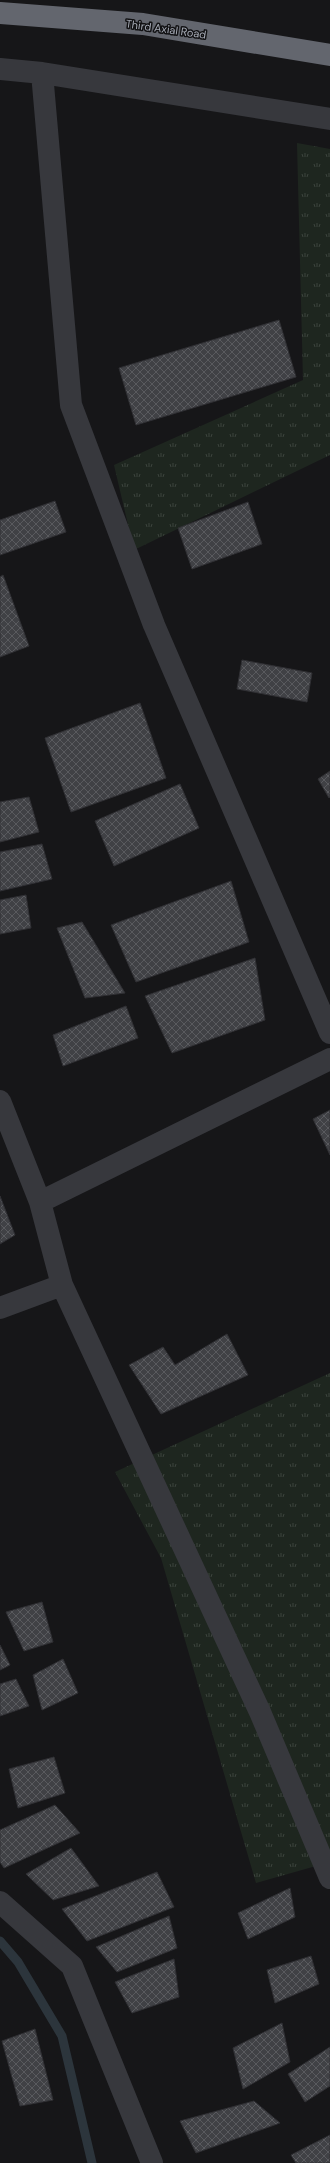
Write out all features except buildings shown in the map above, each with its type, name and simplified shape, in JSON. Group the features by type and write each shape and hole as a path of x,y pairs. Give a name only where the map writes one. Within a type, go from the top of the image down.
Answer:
{"highway":[{"name":"Third Axial Road","path":"0,13 143,24 330,55"}],"street":[{"path":"0,69 42,73 330,119"},
{"path":"42,73 71,405 154,626 330,1033"},
{"path":"40,1202 330,1059"},
{"path":"0,1101 40,1202 62,1285 260,1712 330,1878"},
{"path":"0,1308 62,1285"},
{"path":"0,1902 72,1966 152,2163"}],"green space":[{"path":"297,143 330,149 330,455 134,550 114,465 303,380"},
{"path":"330,1373 330,1862 256,1883 161,1558 115,1472"}],"waterway":[{"path":"0,1941 18,1962 62,2036 92,2163"}]}
